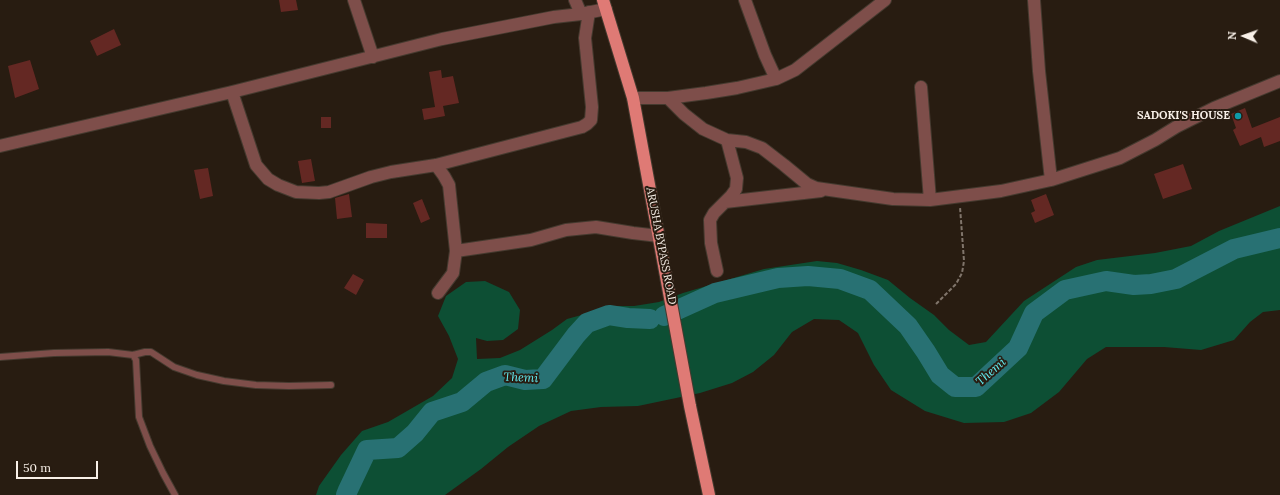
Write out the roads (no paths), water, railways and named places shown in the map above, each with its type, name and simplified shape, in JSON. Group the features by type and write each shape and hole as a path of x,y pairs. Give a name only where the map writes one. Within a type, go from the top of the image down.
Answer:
{"main road":[{"name":"ARUSHA BYPASS ROAD","path":"604,4 633,98 690,406 709,495"}],"street":[{"path":"354,0 373,57"},
{"path":"232,92 256,165 268,179 278,185 296,192 329,192 384,174 436,165 562,133 582,127 591,120 592,106 585,38 585,13 575,0"},
{"path":"745,0 765,55 776,79"},
{"path":"633,98 668,98 737,88 776,79 795,70 885,0"},
{"path":"1034,0 1039,71 1051,180"},
{"path":"0,146 232,92 457,36 554,17 585,13 604,4"},
{"path":"668,98 684,114 703,129 727,140 746,142 762,148 807,184 816,188 893,199 930,200 1001,191 1051,180 1120,158 1214,108 1280,81"},
{"path":"921,87 930,200"},
{"path":"717,271 711,243 710,220 714,213 736,189 737,178 727,140"},
{"path":"436,165 449,185 456,250 453,273 438,293"},
{"path":"725,202 828,190"},
{"path":"456,250 531,240 566,230 596,227 659,236"}],"lane":[{"path":"0,357 108,352 133,355 151,352 174,367 197,375 224,381 256,385 330,385"},
{"path":"133,355 136,360 139,417 150,446 175,495"}],"waterway":[{"name":"Themi","path":"664,316 715,293 778,278 808,276 840,279 870,290 908,326 940,375 955,387 976,387 1018,348 1034,313 1065,290 1106,281 1134,285 1151,284 1176,279 1234,249 1280,238"},
{"name":"Themi","path":"346,495 367,450 398,448 415,433 432,412 462,402 486,382 505,375 525,380 543,379 576,335 587,323 609,315 650,319"}],"place":[{"name":"SADOKI'S HOUSE","path":"1238,116"}]}
